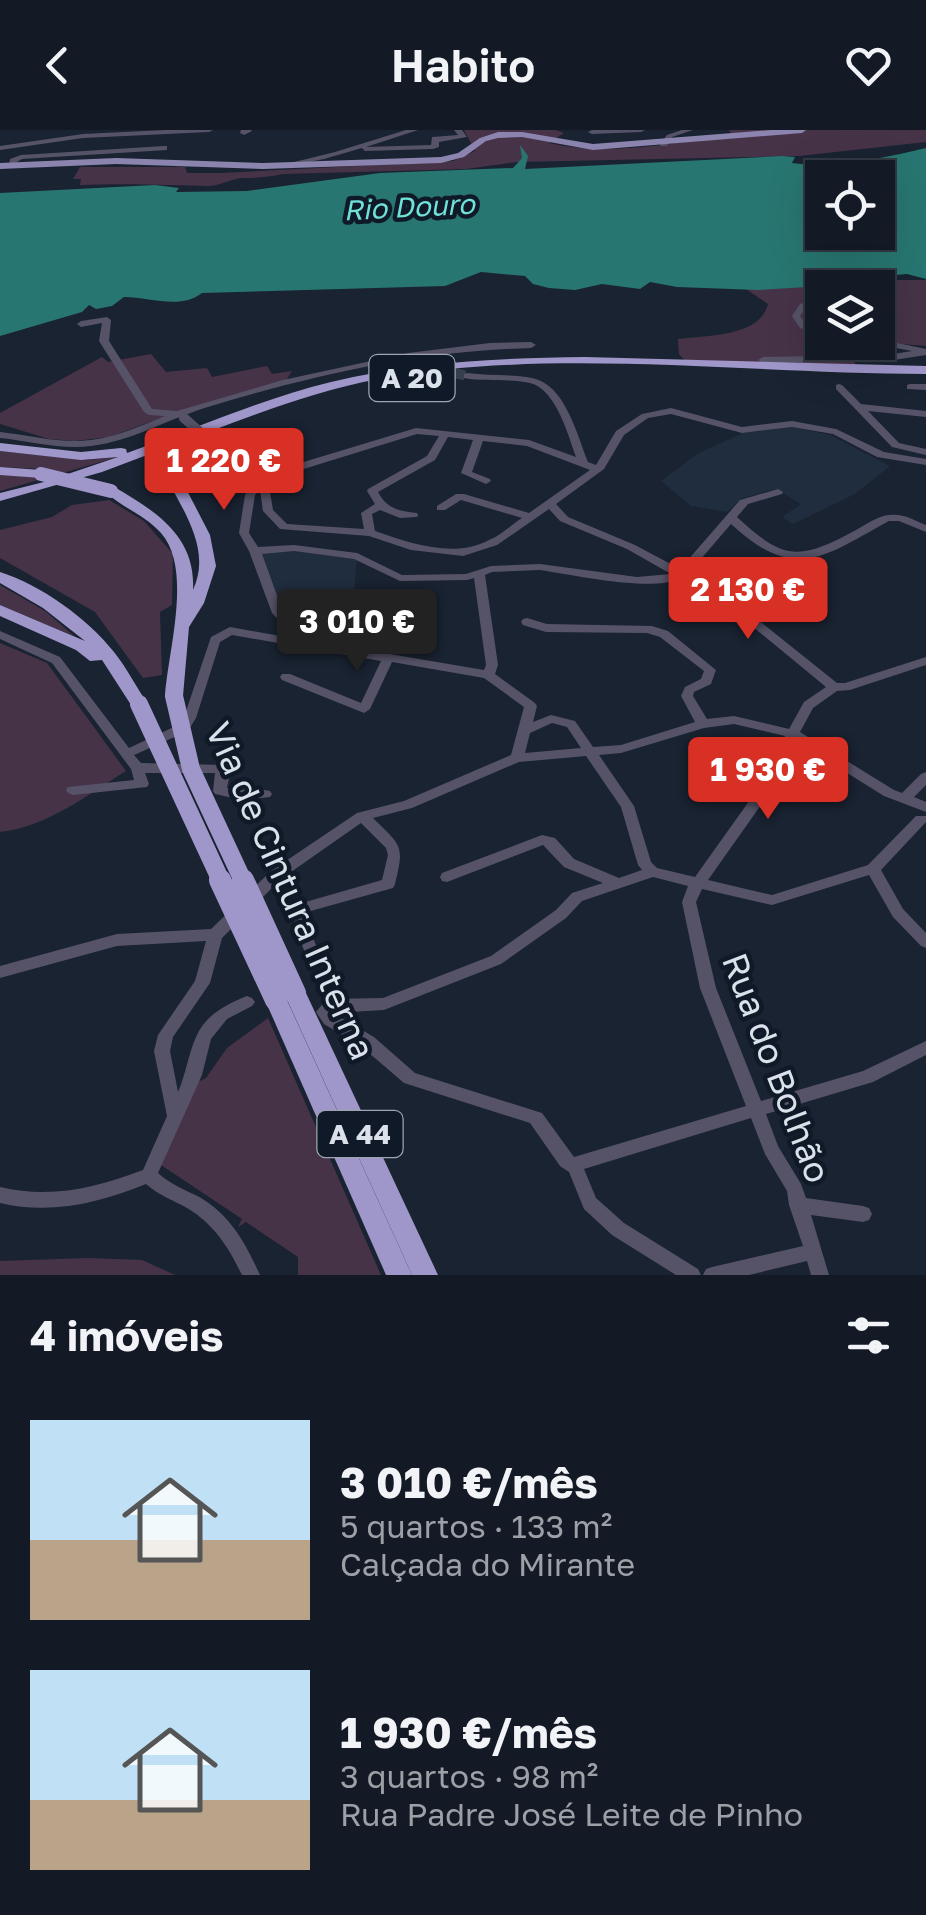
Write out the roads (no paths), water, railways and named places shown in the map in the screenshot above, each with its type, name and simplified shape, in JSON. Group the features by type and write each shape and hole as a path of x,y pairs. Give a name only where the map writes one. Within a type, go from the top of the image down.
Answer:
{"highway":[{"name":"A 20","path":"0,500 55,491 129,466 239,417 322,387 381,375 480,364 926,373"},
{"path":"0,447 100,455 140,448 239,417"},
{"path":"181,626 208,576 210,553 172,475 172,464 186,448 239,417"},
{"name":"A 44","path":"0,472 41,474 111,491 152,514 173,536 188,573 181,626"},
{"name":"A 44","path":"0,577 25,590 85,634 118,669 122,681"},
{"path":"0,610 82,646 122,681"},
{"name":"Via de Cintura Interna","path":"181,626 174,696 191,770 399,1275"},
{"name":"Via de Cintura Interna","path":"122,681 138,704 425,1275"}],"main road":[{"path":"0,166 116,161 288,166 454,158 470,153 484,138 507,134 578,146 664,144 802,130"}],"street":[{"path":"0,148 83,136 209,130"},
{"path":"357,149 372,140 414,130"},
{"path":"288,166 357,149 462,138 458,130"},
{"path":"592,132 642,130"},
{"path":"664,144 669,136 689,130"},
{"path":"13,165 13,160 21,157 164,148"},
{"path":"805,305 796,316 805,327"},
{"path":"81,324 104,318 104,341 149,412 181,416 220,450 262,478 268,511 284,527 370,533 411,548 448,554 493,543 551,504 590,466"},
{"path":"0,435 66,445 87,444 392,359 488,345 530,345"},
{"path":"895,346 926,352"},
{"path":"763,360 888,358 926,352"},
{"path":"392,359 424,366"},
{"path":"467,376 497,382 531,381 546,387 590,466"},
{"path":"839,387 896,445 926,452"},
{"path":"910,387 926,387"},
{"path":"862,407 926,414"},
{"path":"308,643 278,613 256,551 244,532 250,495 262,478 407,432 530,443 590,466 600,466 620,433 646,416 671,411 742,430 792,424 836,432 881,455 926,462"},
{"path":"413,515 392,514 372,492 431,458 445,434"},
{"path":"478,438 466,474 486,481"},
{"path":"256,551 294,548 357,556 392,577 444,579 491,569 540,567 637,580 679,575 744,502 778,492"},
{"path":"441,508 460,496 530,517"},
{"path":"370,533 366,513 381,504"},
{"path":"551,504 564,519 631,547 728,601 834,686"},
{"path":"731,518 766,550 797,558 812,556 887,518 901,518 926,529"},
{"path":"444,579 448,554"},
{"path":"479,574 492,665 488,675"},
{"path":"527,622 546,628 648,629 664,634 710,670 706,681 689,690 687,696 703,724"},
{"path":"126,754 183,728 190,718 215,640 221,634 244,631 488,675 530,706 517,758"},
{"path":"0,636 56,660 137,768 142,784 73,790"},
{"path":"286,677 364,709 388,658"},
{"path":"699,884 762,792 808,705 834,686 846,686 926,662"},
{"path":"525,730 551,719 568,721 627,806 645,865 653,872 772,900 874,869 924,816 907,808 904,798"},
{"path":"174,1113 162,1051 166,1035 202,983 215,935 276,875 362,816 407,804 517,758 621,749 703,724 734,720 794,734 888,793 904,798"},
{"path":"137,768 219,768 223,774 220,791 242,796 265,794"},
{"path":"904,798 926,776"},
{"path":"312,956 311,940 298,918 300,909 388,884 392,878 392,846 362,816"},
{"path":"447,878 542,840 550,842 569,863 617,883"},
{"path":"874,869 898,913 926,942"},
{"path":"653,872 578,897 561,914 496,960 384,1004 330,1006 324,1012 329,1020 368,1042 410,1078 536,1118 566,1161 576,1167 590,1203 618,1229 692,1275"},
{"name":"Rua do Bolhão","path":"699,884 688,902 701,965 771,1149 795,1188 820,1275"},
{"path":"0,972 117,940 215,935"},
{"path":"149,1175 194,1075 204,1036 222,1014 247,1002"},
{"path":"576,1167 582,1160 866,1077 926,1048"},
{"path":"0,1195 18,1200 73,1198 149,1175"},
{"path":"149,1175 164,1190 202,1207 231,1233 251,1275"},
{"path":"798,1205 863,1214"},
{"path":"712,1275 747,1271 812,1252"}],"water":[{"name":"Rio Douro","path":"520,145 528,156 525,169 795,157 792,163 805,164 805,250 895,250 895,160 869,160 926,148 926,279 895,275 895,270 805,270 805,287 758,290 650,282 640,289 602,284 575,290 533,284 525,276 481,272 445,286 202,293 175,302 124,297 112,306 96,309 89,305 82,312 0,336 0,193 155,185 179,188 176,192 247,191 380,173 513,168 522,158"}],"tunnel":[{"path":"426,366 467,376"}]}
